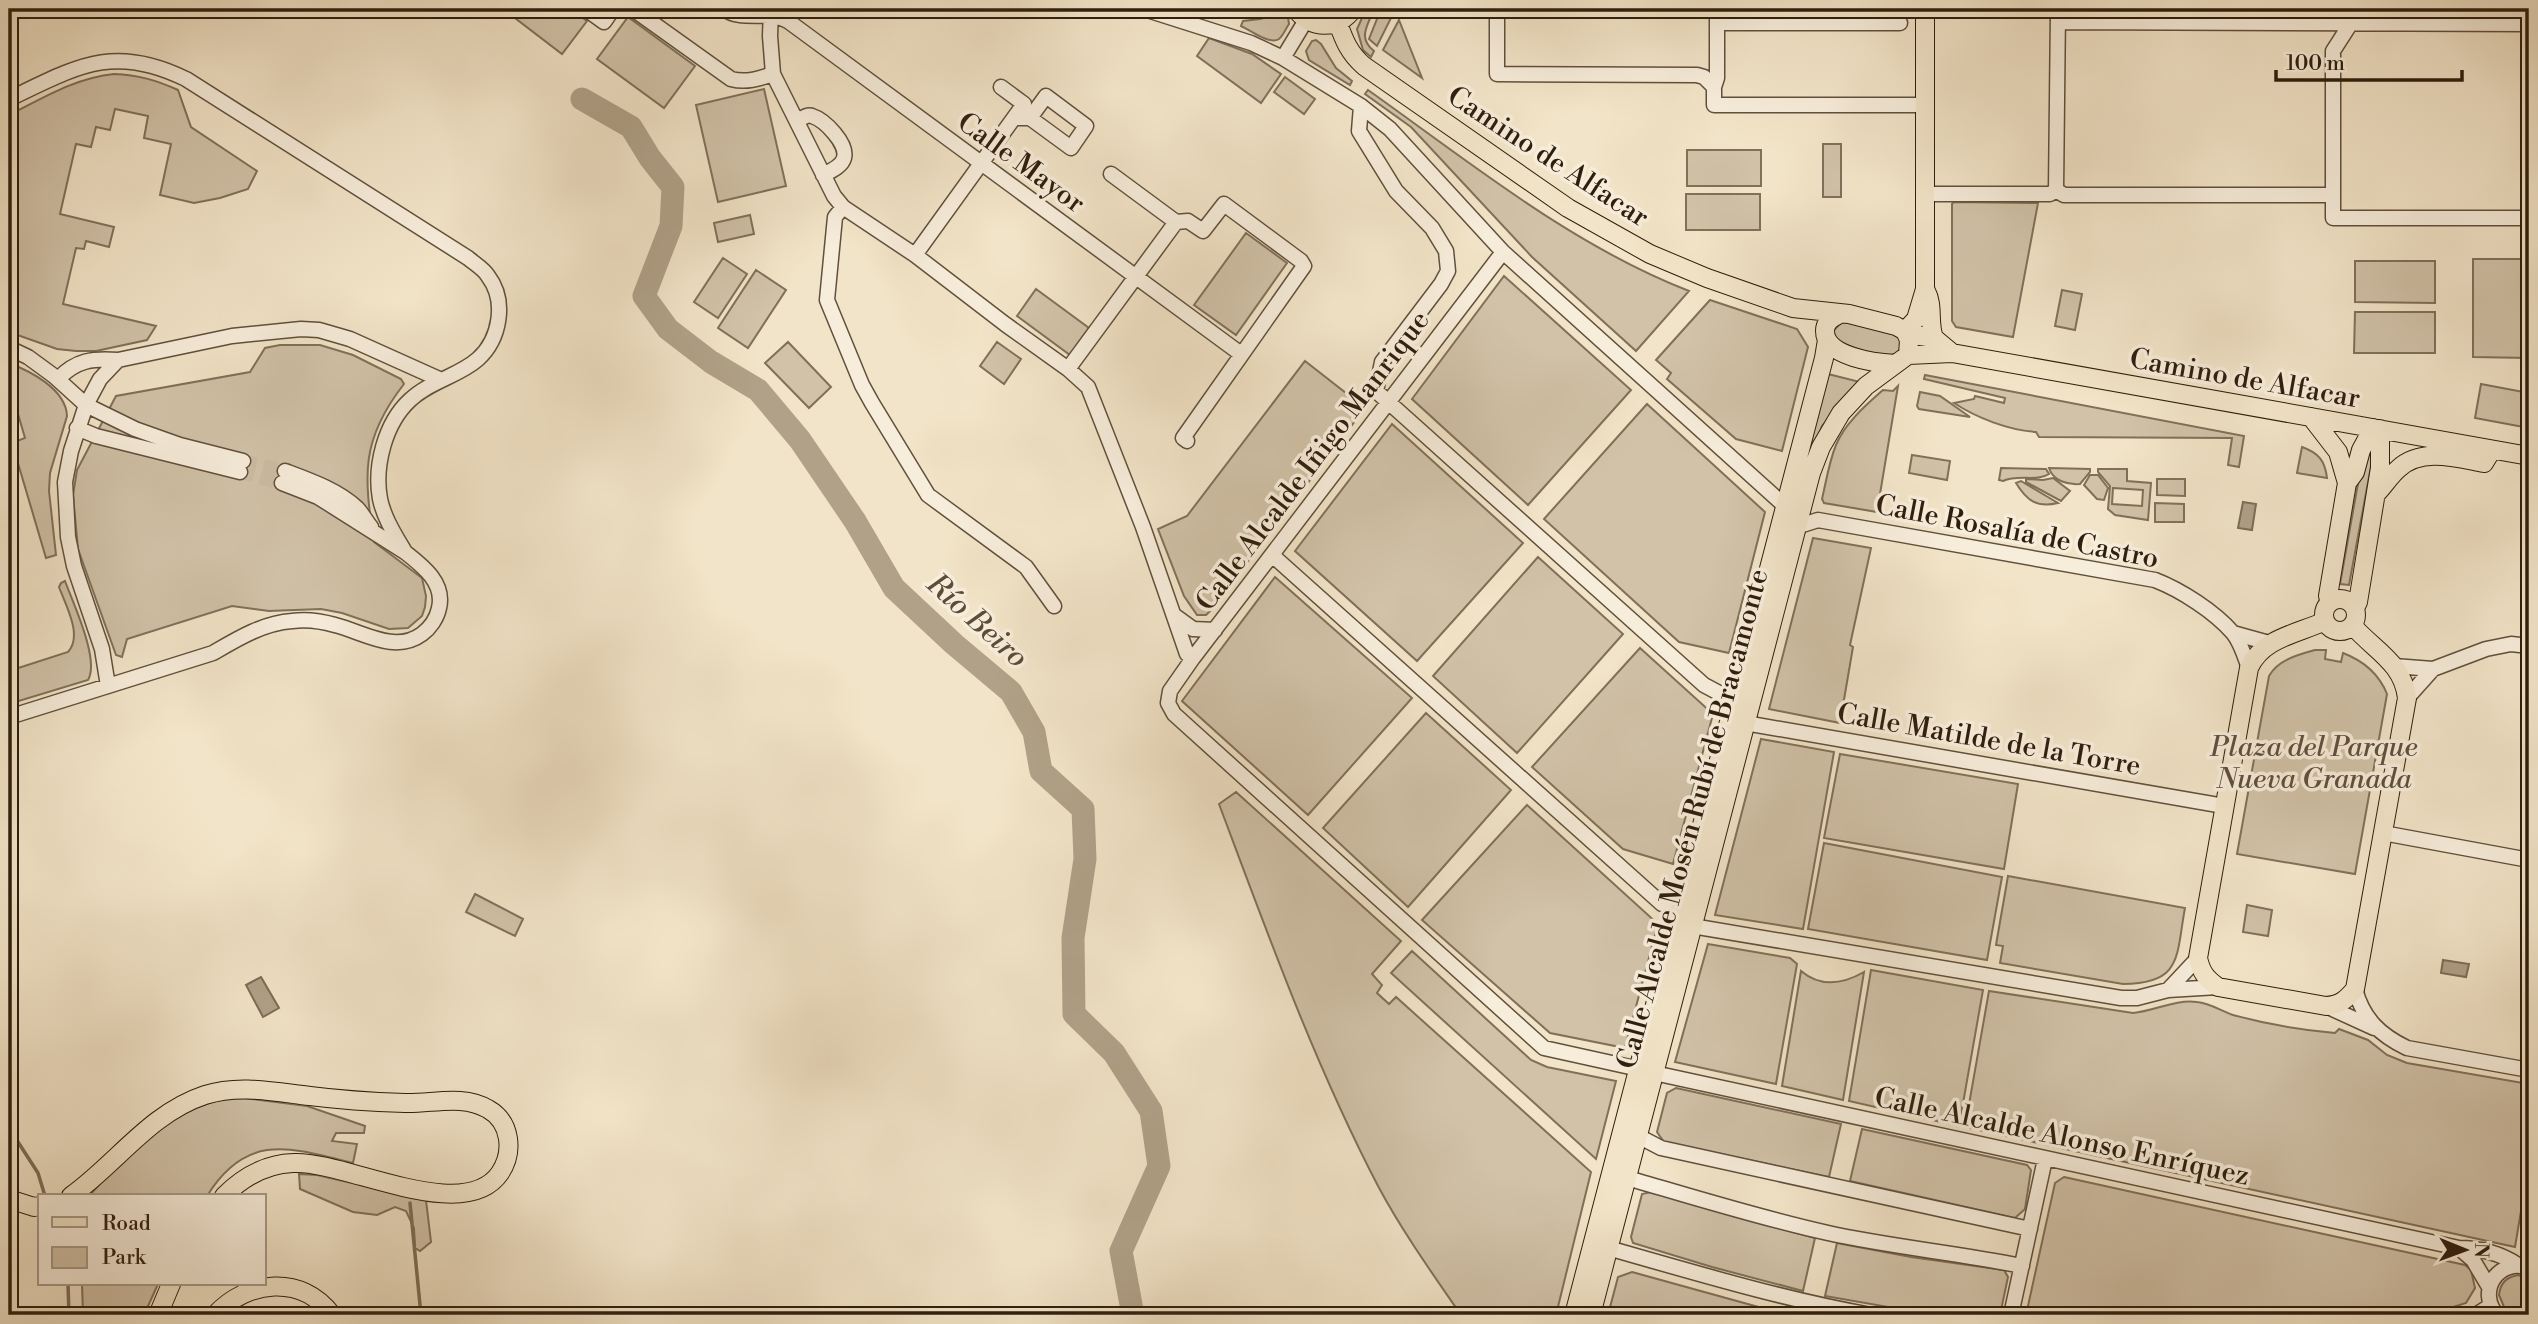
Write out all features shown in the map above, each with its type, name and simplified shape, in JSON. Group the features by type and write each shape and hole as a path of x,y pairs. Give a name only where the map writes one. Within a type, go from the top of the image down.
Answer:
{"main road":[{"path":"1301,14 1321,25 1338,23 1353,9"},
{"path":"1905,347 1925,289 1925,9"},
{"name":"Camino de Alfacar","path":"1338,23 1345,44 1354,58 1568,208 1650,254 1707,278 1799,310 1849,314 1896,326 1905,347"},
{"path":"1925,289 1931,300 1930,334"},
{"name":"Camino de Alfacar","path":"1799,310 1826,336 1831,347 1839,352 1879,363 1905,347 1952,353 2529,456"},
{"path":"1826,336 1831,318 1838,314"},
{"name":"Camino de Alfacar","path":"1930,334 1952,353"},
{"name":"Calle Alcalde Mosén Rubí de Bracamonte","path":"1574,1315 1692,926 1796,527 1794,504 1831,427 1866,386 1905,347 1930,334"},
{"name":"Calle Alcalde Mosén Rubí de Bracamonte","path":"1591,1315 1638,1136 1647,1071 1680,908 1734,701 1794,504 1826,336"},
{"path":"2311,417 2338,452 2347,483 2328,596 2330,602"},
{"path":"2347,483 2355,472 2361,450 2376,429"},
{"path":"2325,621 2269,643 2253,658 2249,668 2198,958 2201,971 2207,980 2218,987 2326,1006 2337,1005 2347,999 2355,989 2407,698 2402,676 2368,643 2354,617 2343,599 2330,602 2324,610 2325,621 2329,628 2336,632 2344,631 2354,617 2358,602 2380,468 2376,429"},
{"path":"2376,494 2400,467 2413,459 2445,456 2484,463 2492,450"},
{"path":"73,1194 154,1124 185,1103 219,1091 258,1090 407,1104 472,1102 489,1109 502,1121 509,1140 508,1158 499,1175 488,1185 470,1192 447,1194 421,1191 317,1165 294,1163 255,1171 226,1194"},
{"path":"9,1199 38,1206"},
{"path":"158,1315 170,1286"},
{"path":"215,1315 234,1297 264,1287 278,1286 303,1291 316,1299 332,1315"}],"street":[{"path":"586,9 604,22 613,9"},
{"path":"633,9 732,79 753,80 773,74"},
{"path":"724,9 731,14 771,12 773,74 834,196 843,207 915,256 1068,369 1088,387 1187,654 1194,659"},
{"path":"1144,9 1251,43 1283,58 1361,106 1390,128 1503,252 1794,504 1818,520"},
{"path":"1497,9 1497,74 1697,75 1704,77 1714,87"},
{"name":"Calle Mayor","path":"771,12 788,21 1241,354"},
{"path":"1283,58 1301,14"},
{"path":"2056,190 2058,15 2434,16 2529,24"},
{"path":"1900,23 1717,16 1714,105 1925,105"},
{"path":"2351,16 2333,51 2333,218 2529,218"},
{"path":"9,99 90,62 141,62 167,70 187,79 468,258 488,275 498,294 499,313 496,331 489,347 478,359 457,373 439,379 410,400 396,416 386,438 379,469 380,499 390,527 405,552"},
{"path":"915,256 1024,104 1001,87"},
{"path":"1361,106 1359,131 1396,191 1432,228 1446,251 1448,271 1381,362 1376,391 1704,685 1734,701"},
{"path":"797,121 812,116 836,135 844,159 823,175"},
{"path":"1014,118 1030,118"},
{"path":"1111,174 1176,222 1188,221 1203,231 1224,204 1304,266 1185,439"},
{"path":"1925,194 2050,194 2056,190"},
{"path":"2056,190 2064,195 2333,195"},
{"path":"843,207 835,217 827,300 862,385 928,495 1026,567 1054,606"},
{"path":"1068,369 1176,222"},
{"name":"Calle Alcalde Iñigo Manrique","path":"1168,703 1170,691 1215,630 1503,252"},
{"path":"58,379 84,360 118,360 232,336 301,329 319,330 350,339 439,379"},
{"path":"9,348 28,357 58,379 86,405 135,429 241,467 96,436 77,428"},
{"path":"108,686 102,649 74,566 68,537 65,482 77,428 86,405 100,379 118,360"},
{"path":"9,717 213,653 240,637 283,622 323,622 387,642 401,643 428,630 439,608 440,593 433,578 405,552 283,477"},
{"name":"Calle Rosalía de Castro","path":"1796,527 1818,520 2155,580 2183,593 2233,633 2249,668"},
{"path":"1272,555 1662,904 1680,908"},
{"path":"1175,617 1193,629 1215,630"},
{"name":"Calle Rosalía de Castro","path":"2233,633 2269,643"},
{"path":"2394,666 2433,669 2486,649 2511,644 2529,646"},
{"path":"2407,698 2433,669"},
{"name":"Calle Alcalde Alonso Enríquez","path":"1168,703 1174,714 1544,1048 2045,1159 2459,1248 2503,1255 2524,1267"},
{"name":"Calle Matilde de la Torre","path":"1745,723 2224,806"},
{"path":"2383,834 2529,860"},
{"path":"1692,926 2121,998 2137,998 2168,990 2218,987"},
{"path":"2168,990 2198,958"},
{"path":"2355,989 2359,1003 2375,1028 2388,1040 2406,1048 2529,1070"},
{"path":"2326,1006 2375,1028"},
{"path":"1638,1136 1661,1149 2030,1228"},
{"path":"2011,1315 2045,1159"},
{"path":"1627,1178 1828,1233 2022,1266"},
{"path":"1608,1248 1731,1284 1871,1315"},
{"path":"2459,1248 2473,1260 2489,1287 2494,1310 2476,1315"},
{"path":"2489,1287 2502,1270 2524,1267"}],"green space":[{"path":"503,9 570,9 587,21 562,54"},
{"path":"1366,9 1374,9 1365,36 1374,51 1371,57 1363,50 1357,29"},
{"path":"1381,9 1395,10 1377,46 1369,39"},
{"path":"1279,14 1288,17 1289,24 1279,39 1265,39 1241,26 1243,21"},
{"path":"628,17 695,66 664,108 597,59"},
{"path":"1399,20 1422,78 1383,50"},
{"path":"1209,38 1252,54 1281,74 1261,103 1197,56"},
{"path":"1316,40 1336,68 1352,81 1350,85 1309,60 1306,51 1312,41"},
{"path":"114,74 147,79 178,90 191,127 257,171 248,189 220,198 194,203 160,195 171,144 144,138 148,116 115,109 110,130 96,127 91,147 76,144 60,214 114,227 109,247 86,241 84,249 76,248 63,304 156,326 147,340 96,351 57,349 9,332 9,285 16,256 9,254 9,115 73,84"},
{"path":"1285,77 1315,99 1304,114 1274,92"},
{"path":"764,89 786,186 718,202 696,105"},
{"path":"1368,90 1523,201 1604,250 1689,291 1636,351 1532,257 1411,127 1365,94"},
{"path":"1823,144 1841,144 1841,197 1823,197"},
{"path":"1687,150 1761,150 1761,186 1687,186"},
{"path":"1686,194 1760,194 1760,230 1686,230"},
{"path":"1954,202 2038,203 2013,337 1956,327 1952,321"},
{"path":"750,215 754,234 718,242 714,223"},
{"path":"1246,233 1287,263 1236,335 1194,305"},
{"path":"723,258 747,274 718,318 694,302"},
{"path":"2473,259 2529,259 2529,358 2473,357"},
{"path":"2355,261 2435,261 2435,303 2355,302"},
{"path":"756,270 786,290 748,348 718,328"},
{"path":"1504,276 1631,390 1528,505 1412,399"},
{"path":"1036,289 1089,328 1070,355 1017,316"},
{"path":"2062,290 2082,294 2075,330 2055,326"},
{"path":"1710,300 1797,329 1808,347 1782,451 1736,439 1667,379 1671,373 1656,360"},
{"path":"2355,312 2435,312 2435,353 2354,353"},
{"path":"1842,322 1871,327 1894,335 1898,337 1901,347 1898,353 1884,355 1846,344 1834,336 1834,330"},
{"path":"788,342 831,387 809,408 765,363"},
{"path":"997,342 1021,359 1004,384 980,366"},
{"path":"280,345 320,345 353,355 401,379 404,384 379,423 373,441 367,478 368,497 374,542 422,578 426,596 422,616 408,628 389,629 321,609 269,611 232,606 127,639 122,657 116,655 78,549 73,495 77,470 116,396 250,372 265,348"},
{"path":"1305,361 1365,408 1211,610 1206,615 1197,615 1184,596 1158,529 1187,516"},
{"path":"9,363 36,376 54,389 65,406 67,416 50,473 49,491 56,555 46,558 12,443 25,438 15,404 9,405"},
{"path":"1828,374 1860,382 1822,426 1806,467 1802,465"},
{"path":"1925,375 2244,436 2239,467 2228,465 2232,438 2039,437 2036,432 1993,422 1954,403 1974,399 1975,396 2004,403 2005,398 1924,379"},
{"path":"2481,384 2529,393 2529,428 2475,418"},
{"path":"1898,386 1877,512 1824,503 1822,499 1831,458 1845,429 1883,390 1893,391"},
{"path":"1920,392 1940,396 1970,417 1919,409 1917,406"},
{"path":"1647,404 1765,512 1729,653 1679,642 1544,519"},
{"path":"1392,424 1523,543 1417,661 1295,551"},
{"path":"2367,445 2373,451 2349,585 2340,584 2364,450"},
{"path":"2302,447 2320,458 2327,478 2297,473"},
{"path":"1912,455 1950,461 1947,480 1909,473"},
{"path":"2001,468 2046,469 2049,474 2003,481 1999,480"},
{"path":"2049,468 2090,469 2090,472 2080,484 2071,484 2057,479"},
{"path":"2098,469 2127,469 2127,481 2151,483 2148,520 2115,515 2108,509 2110,486","holes":["2113,488 2143,490 2142,506 2112,504"]},
{"path":"2090,475 2098,475 2108,488 2104,500 2097,499 2084,485"},
{"path":"2053,478 2070,491 2061,501 2026,482 2026,479"},
{"path":"2157,479 2185,479 2185,496 2157,495"},
{"path":"2021,481 2058,503 2044,505 2033,502 2016,483"},
{"path":"2155,503 2184,504 2184,522 2155,522"},
{"path":"1813,538 1871,548 1850,645 1853,647 1840,723 1769,709"},
{"path":"1538,557 1623,634 1517,753 1433,676"},
{"path":"1275,577 1412,698 1308,815 1182,701"},
{"path":"65,581 88,646 91,671 88,680 9,704 9,671 68,652 72,645 74,629 59,587"},
{"path":"1640,648 1713,714 1673,864 1623,849 1532,767"},
{"name":"Plaza del Parque Nueva Granada","path":"2315,650 2326,650 2325,659 2341,662 2343,653 2358,660 2375,674 2387,694 2355,874 2237,854 2269,676 2283,662"},
{"path":"1426,713 1511,790 1408,907 1323,828"},
{"path":"1761,739 1834,752 1803,929 1715,915"},
{"path":"1840,754 2018,784 2004,869 1824,838"},
{"path":"1236,792 1401,941 1372,974 1382,985 1377,993 1389,1004 1396,997 1591,1172 1556,1315 1461,1315 1397,1219 1378,1186 1333,1092 1292,997 1255,900 1219,804"},
{"path":"1527,805 1658,924 1625,1048 1550,1033 1422,920"},
{"path":"1824,843 2002,877 1987,960 1808,929"},
{"path":"2008,876 2185,908 2173,964 2157,979 2123,984 2000,963 2003,946 1996,945"},
{"path":"475,894 523,919 515,936 466,912"},
{"path":"2247,905 2272,910 2268,936 2243,932"},
{"path":"1708,944 1790,958 1797,964 1776,1084 1675,1062"},
{"path":"1412,951 1531,1060 1547,1067 1616,1081 1596,1159 1391,973"},
{"path":"1871,970 1983,990 1959,1126 1849,1101"},
{"path":"1801,971 1824,982 1848,979 1864,972 1843,1100 1782,1086"},
{"path":"1989,991 2133,1013 2181,1002 2202,1003 2233,1015 2271,1024 2335,1033 2339,1029 2368,1040 2387,1055 2407,1063 2529,1084 2529,1163 2515,1247 1965,1127"},
{"path":"1676,1088 1841,1124 1829,1177 1664,1142 1657,1132 1667,1093"},
{"path":"237,1097 307,1106 365,1126 364,1133 336,1133 332,1141 357,1144 353,1163 310,1153 272,1150 255,1153 238,1161 222,1175 208,1194 91,1194 155,1132 193,1109 214,1101"},
{"path":"1862,1129 2027,1165 2031,1170 2025,1209 2015,1218 1850,1181"},
{"path":"299,1174 317,1175 426,1200 431,1242 420,1251 415,1248 414,1228 406,1211 395,1207 377,1215 353,1212 300,1189"},
{"path":"2064,1177 2465,1265 2471,1270 2475,1288 2466,1303 2428,1315 2026,1315 2055,1183"},
{"path":"1651,1192 1815,1238 1803,1291 1633,1243 1631,1237 1642,1194"},
{"path":"1837,1243 2004,1270 2008,1277 2000,1315 1934,1315 1825,1296"},
{"path":"1632,1272 1773,1311 1772,1315 1608,1315 1618,1277"},
{"path":"2518,1275 2529,1279 2529,1309 2516,1313 2504,1307 2499,1295 2504,1282"},
{"path":"82,1286 157,1286 144,1315 83,1315"}],"shaded area":[{"path":"2243,502 2256,504 2252,530 2238,528"},
{"path":"2443,960 2469,964 2466,977 2441,973"},
{"path":"261,977 279,1008 263,1017 246,985"}],"waterway":[{"name":"Río Beiro","path":"582,99 631,127 650,158 673,187 671,226 644,296 668,329 711,362 758,390 800,440 855,521 894,588 1011,692 1034,732 1041,771 1083,809 1085,859 1073,938 1074,1014 1114,1053 1151,1111 1159,1166 1121,1251 1133,1315"},
{"path":"9,1128 38,1173 44,1194"},
{"path":"410,1203 421,1315"},
{"path":"68,1286 69,1315"}],"tunnel":[{"path":"243,461 285,471"},
{"path":"240,472 282,483"}]}
